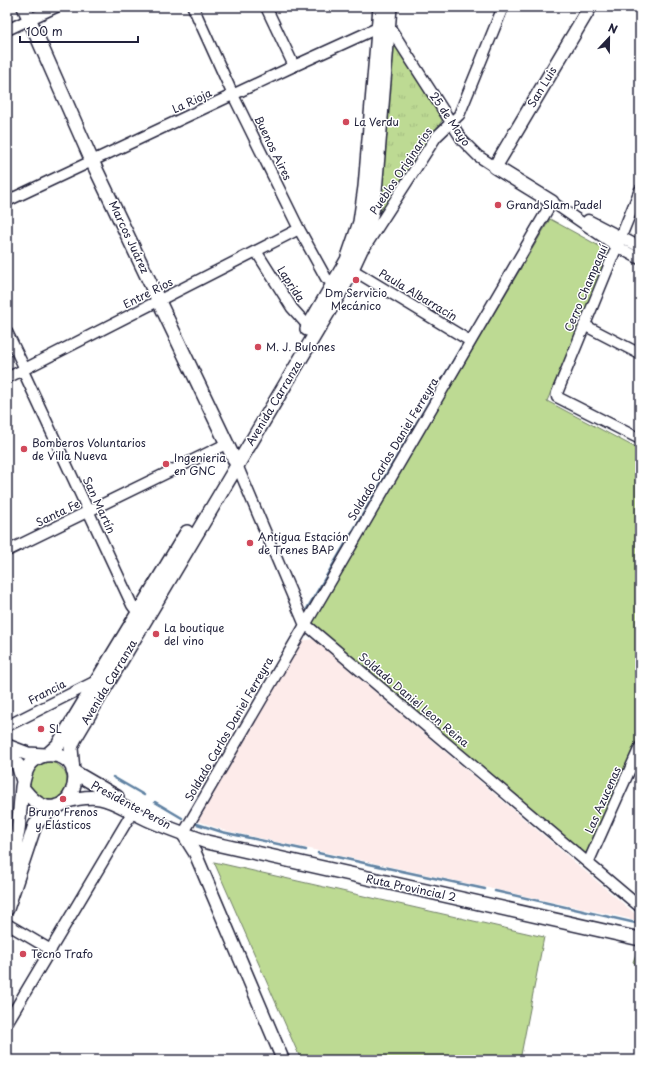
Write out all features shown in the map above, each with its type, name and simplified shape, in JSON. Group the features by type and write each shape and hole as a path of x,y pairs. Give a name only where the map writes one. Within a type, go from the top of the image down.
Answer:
{"main road":[{"name":"Marcos Juárez","path":"24,7 92,161 226,444 235,460"},
{"name":"San Luis","path":"495,167 590,7"},
{"name":"Avenida Carranza","path":"235,460 308,327 339,284 355,265 364,243 374,204 382,8"},
{"name":"Avenida Carranza","path":"74,771 72,748 74,740 141,618 339,284 354,242 363,204 382,26"},
{"name":"25 de Mayo","path":"495,167 552,202"},
{"name":"Avenida Carranza","path":"46,755 58,745 98,679 141,618"},
{"path":"7,746 28,754 61,758 70,764 74,771 75,782 73,791 61,804 43,816 35,825 7,910"},
{"path":"7,754 18,765 23,785 29,798 37,804 47,807 61,804"},
{"path":"7,881 18,831 24,773 28,765 36,758 46,755"},
{"name":"Presidente Perón","path":"74,771 88,782 146,812 183,834"},
{"name":"Presidente Perón","path":"61,804 87,797 98,797 120,804 183,834"},
{"name":"Ruta Provincial 2","path":"183,834 207,842 269,857 640,939"}],"street":[{"path":"7,30 56,7"},
{"name":"Buenos Aires","path":"193,7 233,95 299,229 326,278 339,284"},
{"path":"266,7 294,66"},
{"name":"Pueblos Originarios","path":"355,265 436,137 452,123 463,108 503,7"},
{"name":"La Rioja","path":"7,201 382,26"},
{"name":"25 de Mayo","path":"382,26 452,123 463,142 471,150 495,167"},
{"name":"Cerro Champaquí","path":"640,190 557,390 558,397 640,440"},
{"path":"552,202 618,242 640,259"},
{"name":"Soldado Carlos Daniel Ferreyra","path":"183,834 304,623 552,202"},
{"name":"Entre Ríos","path":"7,378 299,229"},
{"path":"618,242 640,247"},
{"name":"Laprida","path":"256,251 292,308 308,327"},
{"name":"Paula Albarracín","path":"355,265 470,341"},
{"path":"584,325 640,354"},
{"name":"San Martín","path":"7,332 132,605 141,618"},
{"name":"Santa Fe","path":"7,551 226,444"},
{"name":"Soldado Daniel Leon Reina","path":"235,460 304,623 640,907"},
{"name":"Francia","path":"7,726 98,679"},
{"name":"Las Azucenas","path":"588,863 640,747"},
{"path":"7,1024 133,811"},
{"path":"183,834 195,853 283,1060"},
{"path":"7,924 51,950"}],"shaded area":[{"path":"313,639 640,918 640,921 223,830 198,821 301,641"}],"green space":[{"path":"392,38 443,119 382,212 379,213 382,187 389,40"},
{"path":"550,219 610,252 547,401 640,450 640,734 587,856 310,624"},
{"path":"48,762 58,765 64,771 67,781 64,791 58,797 48,800 38,797 32,791 29,781 32,771 38,765"},
{"path":"214,862 544,937 520,1060 301,1060"},
{"path":"640,944 640,967 633,962"}],"waterway":[{"path":"307,609 462,346"},
{"path":"113,777 144,795"},
{"path":"155,802 182,818"},
{"path":"194,823 222,832 306,850"},
{"path":"318,853 485,889"},
{"path":"495,891 640,924"}],"place":[{"name":"La Verdu","path":"346,122"},
{"name":"Grand Slam Padel","path":"498,205"},
{"name":"Dm Servicio Mecánico","path":"356,280"},
{"name":"M. J. Bulones","path":"258,347"},
{"name":"Bomberos Voluntarios de Villa Nueva","path":"24,449"},
{"name":"Ingenieria en GNC","path":"166,464"},
{"name":"Antigua Estación de Trenes BAP","path":"250,543"},
{"name":"La boutique del vino","path":"156,634"},
{"name":"SL","path":"41,729"},
{"name":"Bruno Frenos y Elásticos","path":"63,799"},
{"name":"Tecno Trafo","path":"23,954"}]}
